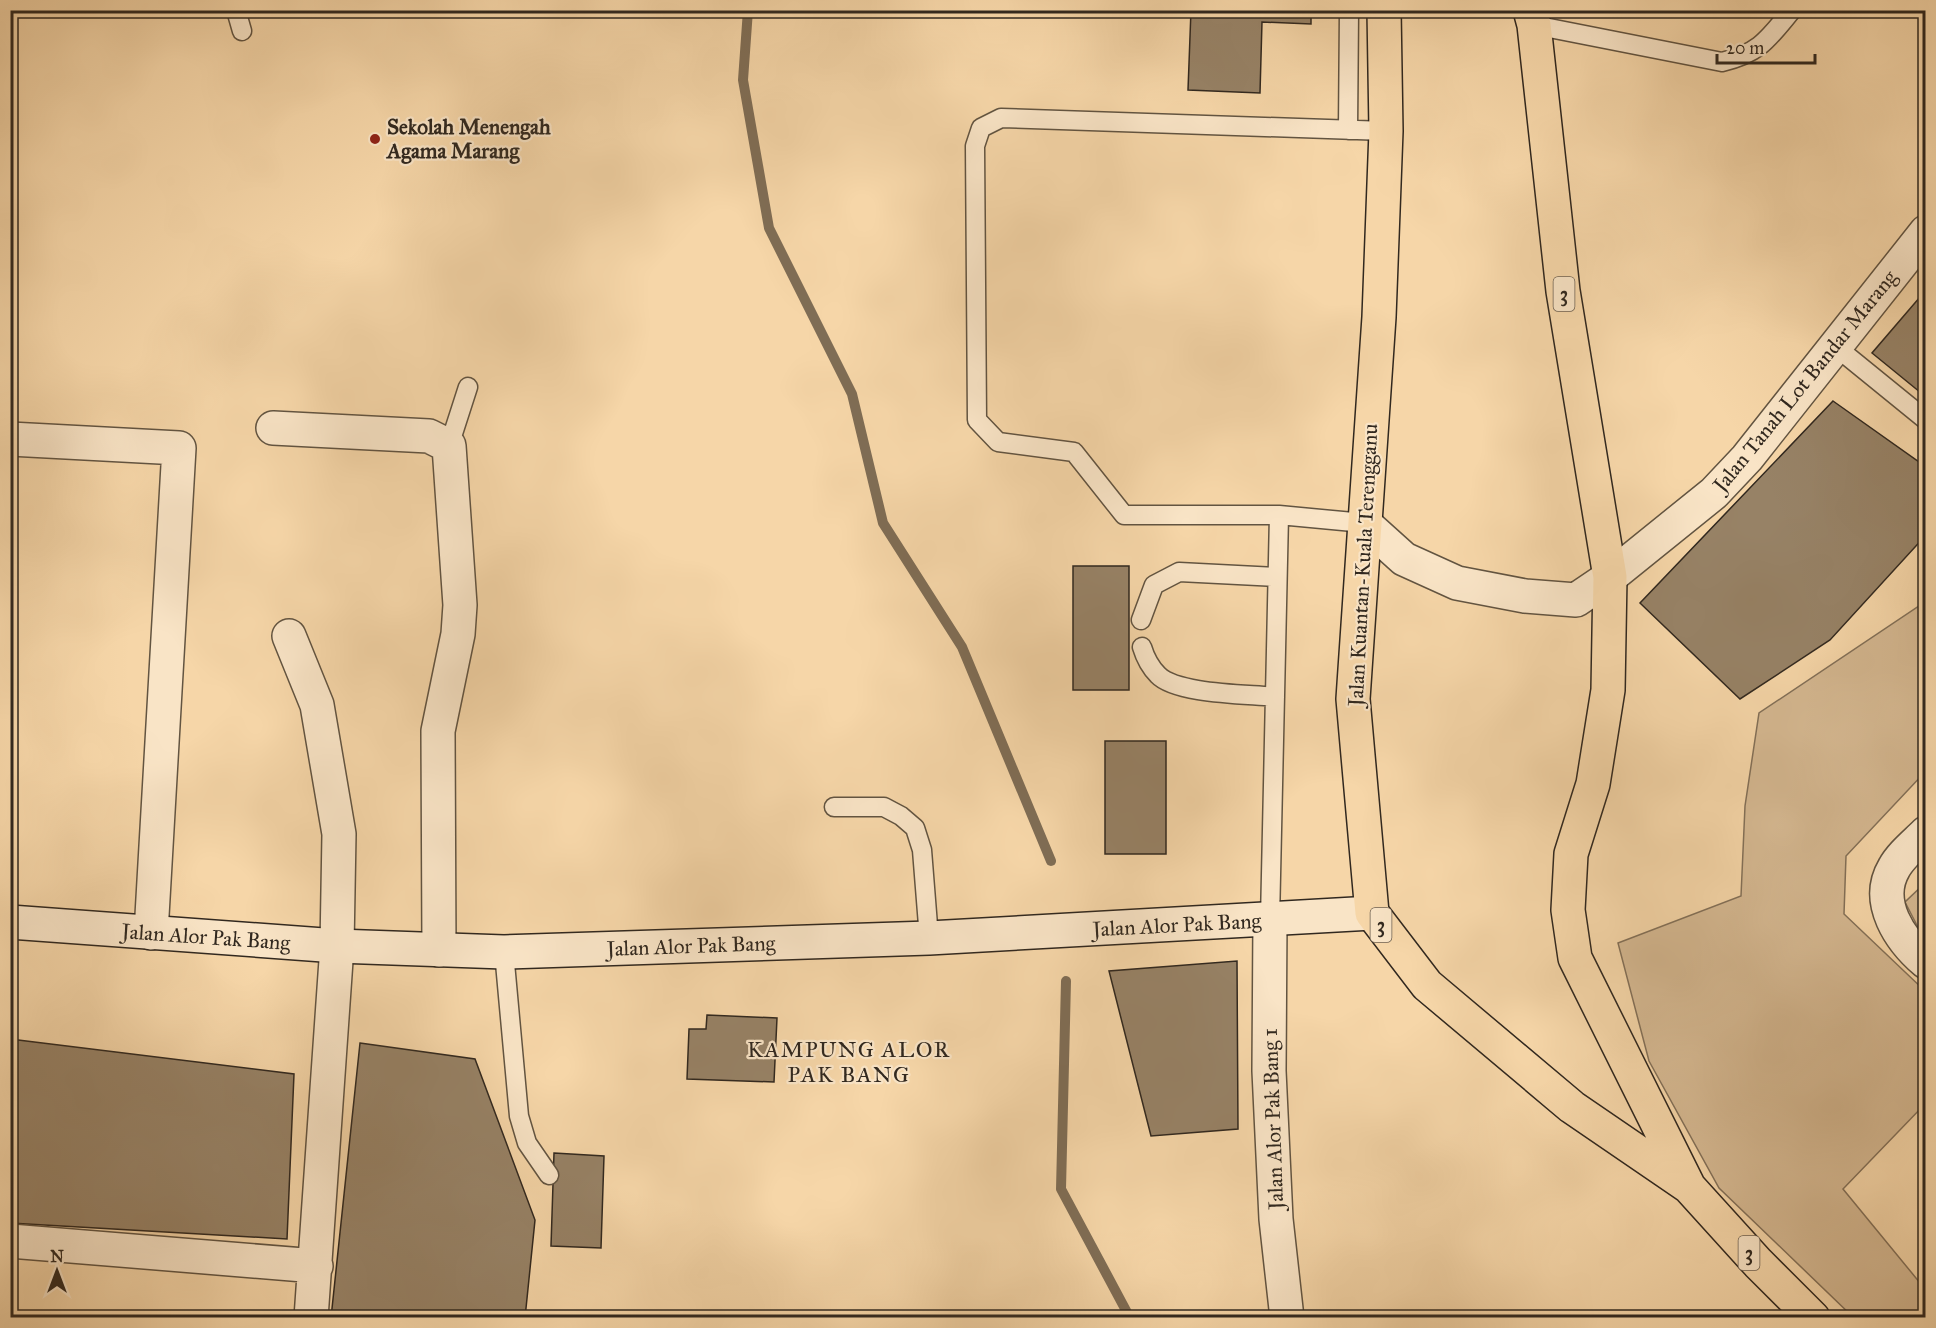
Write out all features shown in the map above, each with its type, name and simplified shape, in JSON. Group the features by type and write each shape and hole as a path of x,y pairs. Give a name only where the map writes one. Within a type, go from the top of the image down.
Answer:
{"highway":[{"name":"Jalan Kuantan-Kuala Terengganu","path":"1372,913 1353,699 1379,317 1386,131 1384,10"},
{"name":"3","path":"1532,18 1563,291 1610,577 1608,690 1593,784 1571,854 1568,910 1575,958 1689,1186"},
{"name":"3","path":"1372,913 1427,984 1572,1107 1689,1186 1758,1263 1813,1317"}],"street":[{"name":"Jalan Tanah Lot Bandar Marang","path":"1364,523 1404,559 1457,583 1525,596 1576,600 1610,577 1714,494 1747,458 1926,232"},
{"path":"273,428 429,436 449,446 460,605 458,634 438,731 439,950"},
{"path":"10,438 179,448 151,933"},
{"path":"289,636 317,705 339,834 337,946 311,1317"},
{"path":"1926,833 1894,866 1887,883 1893,923 1908,946 1926,962"},
{"name":"Jalan Alor Pak Bang","path":"10,922 337,946 504,952 929,938 1372,913"},
{"name":"Jalan Alor Pak Bang 1","path":"1270,920 1270,1083 1276,1219 1287,1317"},
{"path":"10,1242 316,1266"}],"lane":[{"path":"236,10 242,31"},
{"path":"1348,130 1349,10"},
{"path":"1532,18 1722,62 1741,57 1762,46 1792,10"},
{"path":"1364,523 1279,515 1124,515 1074,452 998,442 977,420 975,146 981,128 1001,118 1386,131"},
{"path":"1835,346 1926,420"},
{"path":"449,446 468,387"},
{"path":"1270,920 1279,515"},
{"path":"1141,620 1154,585 1179,572 1277,577"},
{"path":"1142,647 1145,657 1159,676 1179,686 1275,697"},
{"path":"834,807 884,807 901,816 915,828 922,850 929,938"},
{"path":"504,952 519,1116 527,1143 549,1175"}],"shaded area":[{"path":"1925,602 1925,772 1846,856 1844,914 1925,991 1925,1104 1843,1189 1925,1289 1925,1317 1853,1317 1719,1188 1649,1061 1618,943 1741,896 1745,806 1759,713"},
{"path":"1925,883 1925,941 1905,902"}],"building":[{"path":"1191,10 1311,10 1311,24 1262,22 1260,93 1188,90"},
{"path":"1926,290 1926,397 1872,353"},
{"path":"1833,401 1926,467 1926,535 1830,640 1740,699 1640,603"},
{"path":"1073,566 1129,566 1129,690 1073,690"},
{"path":"1105,741 1166,741 1166,854 1105,854"},
{"path":"1237,961 1238,1129 1151,1136 1109,971"},
{"path":"707,1015 777,1018 774,1082 687,1079 689,1029 706,1029"},
{"path":"10,1039 294,1074 287,1239 10,1223"},
{"path":"360,1043 475,1059 535,1220 525,1318 331,1318"},
{"path":"554,1153 604,1156 601,1248 551,1246"}],"waterway":[{"path":"748,10 743,80 769,228 852,394 883,523 962,647 1051,861"},
{"path":"1066,981 1061,1189 1130,1318"}],"place":[{"name":"Sekolah Menengah Agama Marang","path":"375,139"}],"district":[{"name":"KAMPUNG ALOR PAK BANG","path":"849,1062"}]}
